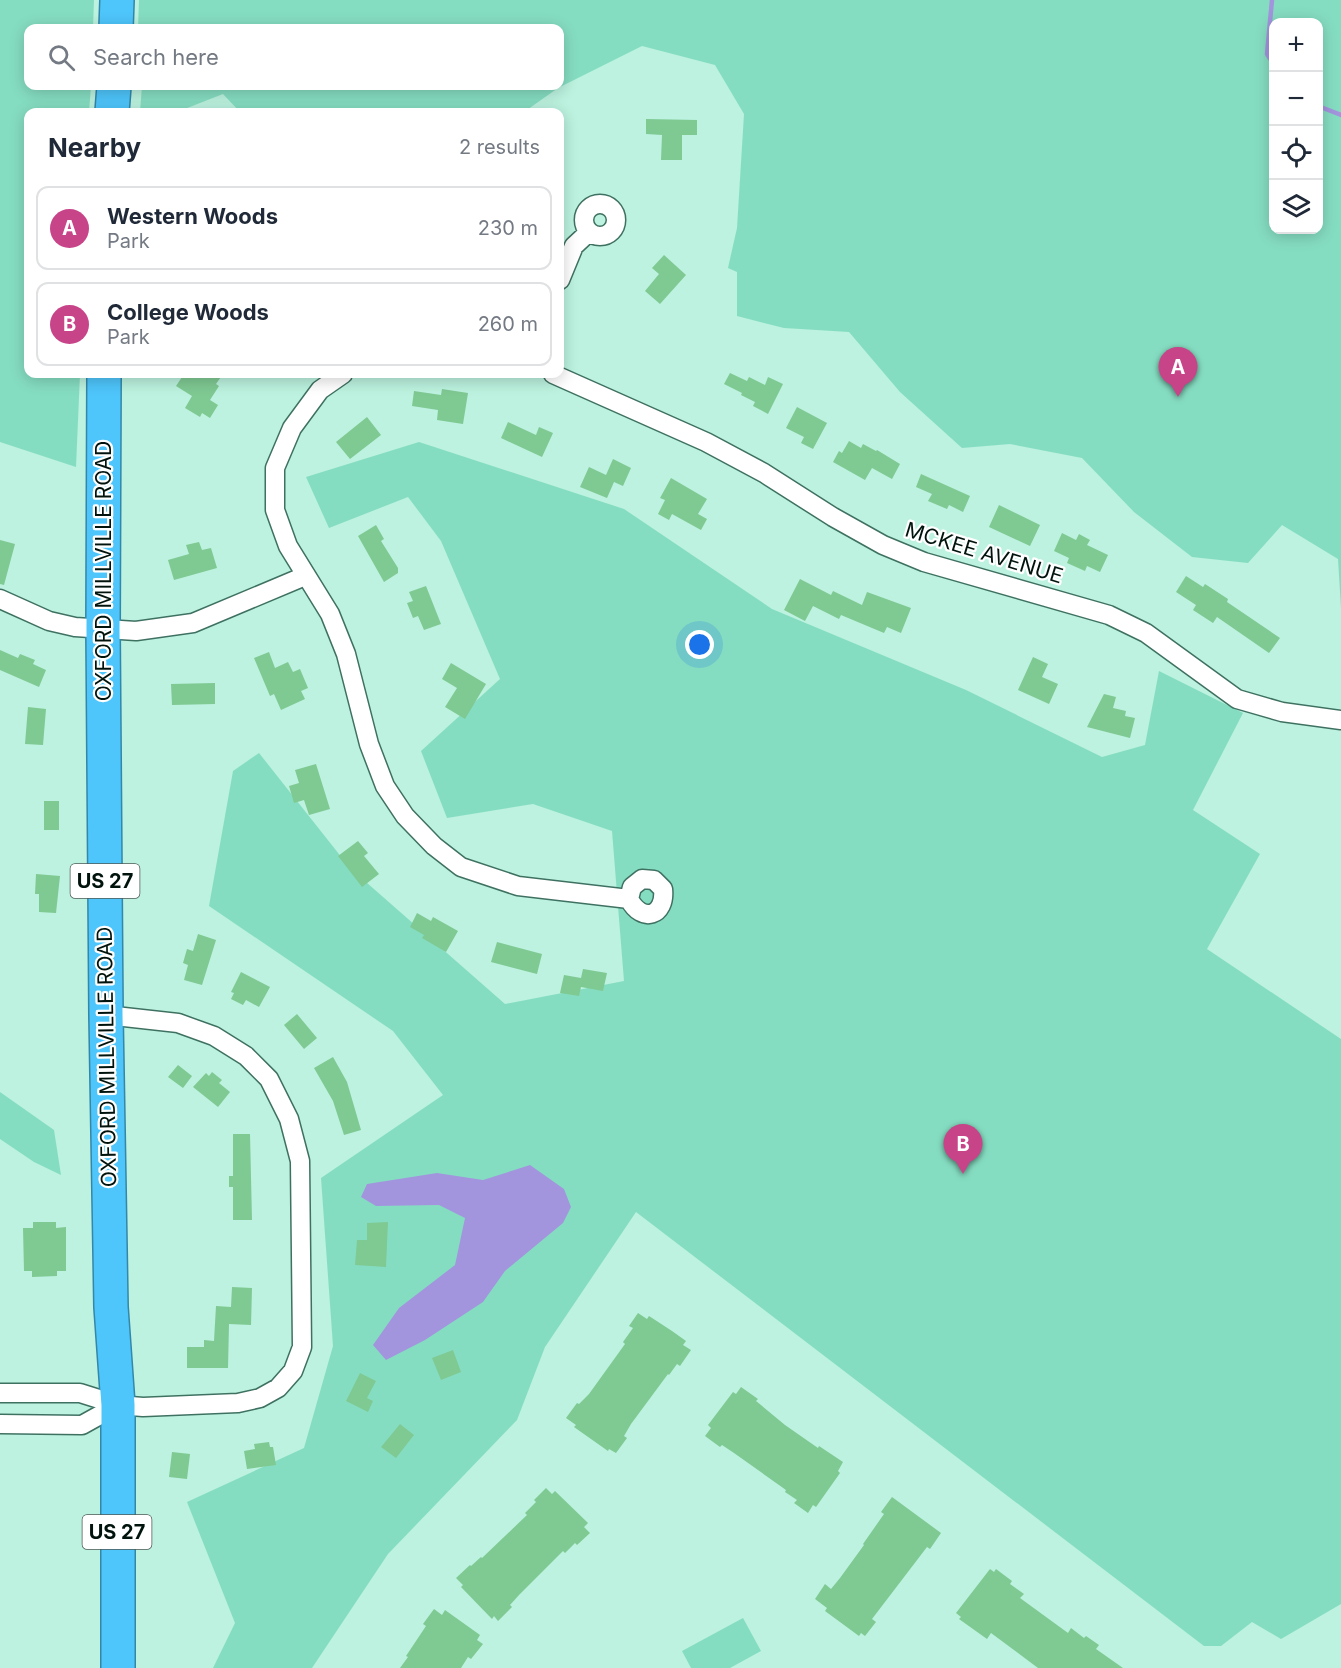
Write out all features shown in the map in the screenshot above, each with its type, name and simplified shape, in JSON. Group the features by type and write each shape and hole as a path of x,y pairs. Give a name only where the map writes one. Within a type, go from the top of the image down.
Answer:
{"highway":[{"path":"116,24 117,0"},
{"path":"112,108 114,90"},
{"name":"OXFORD MILLVILLE ROAD","path":"104,378 106,1015 111,1307 118,1406 118,1668"}],"street":[{"path":"564,270 574,246 589,232"},
{"path":"336,378 320,390 292,428 275,468 275,510 288,546 330,614 346,654 369,744 385,786 405,816 434,846 461,867 518,886 629,899"},
{"name":"MCKEE AVENUE","path":"563,378 706,442 764,473 833,517 883,545 924,562 1109,615 1146,633 1237,699 1282,712 1341,720"},
{"path":"0,599 49,621 75,627 135,631 193,623 217,615 305,576"},
{"path":"0,1393 80,1393 118,1406 238,1403 260,1398 278,1388 293,1371 302,1347 300,1161 289,1119 269,1079 246,1056 214,1036 178,1023 106,1015"},
{"path":"0,1424 82,1425 118,1406"}],"green space":[{"path":"0,0 94,0 93,24 24,24 24,90 91,90 89,108 24,108 24,378 80,378 76,467 0,442"},
{"path":"139,0 1341,0 1341,608 1338,559 1282,525 1248,563 1192,557 1134,512 1082,458 1010,444 962,448 900,392 849,332 784,328 737,316 737,272 728,268 737,228 744,114 715,65 642,46 564,85 564,24 138,24"},
{"path":"142,90 555,90 530,108 236,108 223,94 187,108 140,108"},
{"path":"419,442 624,509 772,609 966,690 1102,757 1145,745 1159,671 1243,713 1193,810 1260,854 1207,949 1341,1039 1341,1604 1281,1639 1252,1622 1221,1646 1204,1646 636,1212 545,1347 517,1420 388,1554 312,1668 213,1668 235,1623 187,1502 304,1448 333,1346 321,1178 443,1095 393,1031 209,906 233,771 259,753 350,868 505,1004 624,981 612,831 533,804 447,818 421,751 500,679 441,541 408,497 329,528 306,477"},
{"path":"0,1092 54,1130 61,1175 34,1162 0,1139"},
{"path":"743,1618 761,1651 730,1668 691,1668 682,1651"}],"shaded area":[{"path":"530,1165 564,1189 571,1207 563,1223 505,1271 483,1302 425,1340 386,1360 373,1345 399,1308 455,1265 465,1218 439,1205 376,1206 361,1197 367,1184 437,1173 483,1180"}],"building":[{"path":"646,119 697,120 697,135 682,135 682,160 661,160 662,135 646,134"},
{"path":"664,255 686,275 660,304 645,291 659,274 652,268"},
{"path":"730,373 747,381 749,377 765,385 768,377 783,384 768,414 753,406 755,402 741,395 742,393 724,384"},
{"path":"181,378 220,378 216,384 219,386 210,400 218,405 210,418 202,413 200,417 185,408 192,396 176,386"},
{"path":"442,389 468,393 463,424 437,420 438,410 412,406 414,391 441,395"},
{"path":"797,407 827,423 813,449 801,443 804,437 786,428"},
{"path":"367,417 381,435 350,459 336,442"},
{"path":"508,422 536,435 539,427 553,433 542,457 501,438"},
{"path":"849,441 861,448 863,444 877,450 900,464 892,479 872,468 865,480 833,462 839,451 842,453"},
{"path":"613,459 631,468 623,486 614,482 607,498 580,487 589,467 606,475"},
{"path":"921,474 970,496 963,512 949,505 947,509 928,501 932,494 916,487"},
{"path":"671,478 707,499 698,514 707,519 701,530 672,514 669,520 658,514 665,500 660,498"},
{"path":"999,505 1040,525 1030,546 989,527"},
{"path":"376,525 384,539 381,541 398,568 398,573 384,582 358,536"},
{"path":"1062,533 1076,540 1079,534 1090,540 1087,545 1108,555 1100,572 1087,566 1085,571 1067,563 1069,558 1054,551"},
{"path":"0,540 15,544 4,585 0,584"},
{"path":"199,542 202,550 211,548 217,568 174,580 168,560 189,554 186,545"},
{"path":"1186,576 1203,587 1205,584 1228,599 1227,602 1280,638 1269,653 1217,617 1213,623 1193,610 1196,605 1176,592"},
{"path":"800,579 831,595 833,591 862,605 867,592 911,608 901,633 887,627 884,633 841,615 839,619 813,606 805,621 784,610"},
{"path":"426,586 441,624 424,630 418,616 413,618 407,603 413,601 409,592"},
{"path":"0,650 18,658 20,654 35,660 33,664 46,670 39,687 0,670"},
{"path":"269,652 275,668 288,662 293,672 300,669 308,688 301,691 305,699 281,710 274,694 270,696 254,658"},
{"path":"1033,657 1048,664 1042,677 1058,684 1049,704 1018,690"},
{"path":"451,663 486,684 465,719 445,707 457,688 442,679"},
{"path":"215,683 215,704 172,705 171,684"},
{"path":"1104,694 1116,697 1113,708 1126,711 1125,716 1135,718 1130,738 1087,727"},
{"path":"28,707 46,709 43,745 25,744"},
{"path":"316,764 330,809 309,815 304,800 294,803 289,786 299,783 295,770"},
{"path":"44,801 59,801 59,830 44,830"},
{"path":"358,841 368,853 364,856 379,874 362,887 338,856"},
{"path":"36,874 60,876 56,913 39,912 39,894 35,894"},
{"path":"417,913 431,921 433,917 458,931 446,952 422,938 424,935 410,927"},
{"path":"198,934 216,940 202,985 184,980 188,965 183,963 187,949 193,951"},
{"path":"497,942 542,954 537,974 491,962"},
{"path":"583,969 607,973 603,991 581,987 579,996 560,993 564,975 581,978"},
{"path":"241,972 270,987 259,1007 246,1000 243,1005 231,999 234,993 231,992"},
{"path":"297,1014 317,1038 304,1049 284,1025"},
{"path":"333,1057 347,1082 361,1130 344,1135 333,1101 314,1068"},
{"path":"178,1065 192,1076 183,1088 168,1077"},
{"path":"212,1072 222,1080 219,1083 230,1092 218,1107 193,1087 206,1073 209,1076"},
{"path":"233,1134 250,1134 252,1220 233,1220 233,1187 229,1187 229,1176 233,1176"},
{"path":"33,1222 56,1222 56,1228 66,1227 66,1271 57,1271 57,1276 32,1277 32,1271 24,1271 23,1228 33,1228"},
{"path":"388,1222 386,1267 355,1265 357,1240 367,1240 367,1223"},
{"path":"232,1287 252,1288 251,1325 229,1324 228,1368 187,1368 187,1347 204,1347 204,1340 214,1341 216,1306 231,1307"},
{"path":"638,1313 647,1319 649,1316 672,1331 686,1341 683,1345 691,1350 680,1366 677,1364 668,1374 631,1424 624,1436 627,1438 616,1453 609,1449 608,1451 574,1427 576,1425 566,1418 577,1403 579,1404 589,1394 625,1344 623,1342 633,1328 629,1326"},
{"path":"453,1350 461,1372 441,1380 432,1358"},
{"path":"360,1373 376,1381 367,1398 373,1401 368,1412 346,1401"},
{"path":"741,1387 758,1399 756,1401 785,1425 843,1462 838,1471 840,1473 816,1507 813,1505 808,1513 794,1503 797,1500 785,1492 786,1490 722,1445 720,1447 705,1436 711,1428 708,1425 733,1392 736,1394"},
{"path":"400,1424 414,1435 396,1458 381,1447"},
{"path":"269,1442 270,1447 273,1447 276,1465 247,1469 244,1451 255,1449 254,1444"},
{"path":"172,1452 190,1454 187,1479 169,1477"},
{"path":"546,1488 552,1494 555,1491 588,1523 584,1527 590,1533 565,1553 563,1551 519,1595 510,1605 512,1607 498,1621 494,1616 492,1619 461,1587 463,1585 456,1578 482,1558 527,1515 525,1513 536,1502 534,1500"},
{"path":"892,1497 941,1533 930,1549 927,1547 872,1619 876,1622 865,1636 861,1633 859,1636 825,1611 827,1608 815,1599 825,1584 831,1589 840,1578 884,1514 881,1512"},
{"path":"990,1569 994,1572 996,1569 1012,1581 1010,1584 1024,1594 1020,1598 1068,1633 1071,1628 1084,1638 1086,1636 1099,1645 1096,1649 1123,1668 1038,1668 991,1633 987,1639 959,1619 961,1617 956,1613"},
{"path":"434,1609 442,1615 445,1610 480,1635 477,1640 483,1644 471,1659 468,1657 461,1668 400,1668 426,1626 423,1624"}],"waterway":[{"path":"1270,18 1272,0"},
{"path":"1269,32 1267,54 1269,57"},
{"path":"1323,108 1341,115"}],"place":[{"name":"Western Woods","path":"1178,397"},
{"name":"College Woods","path":"963,1174"}]}
